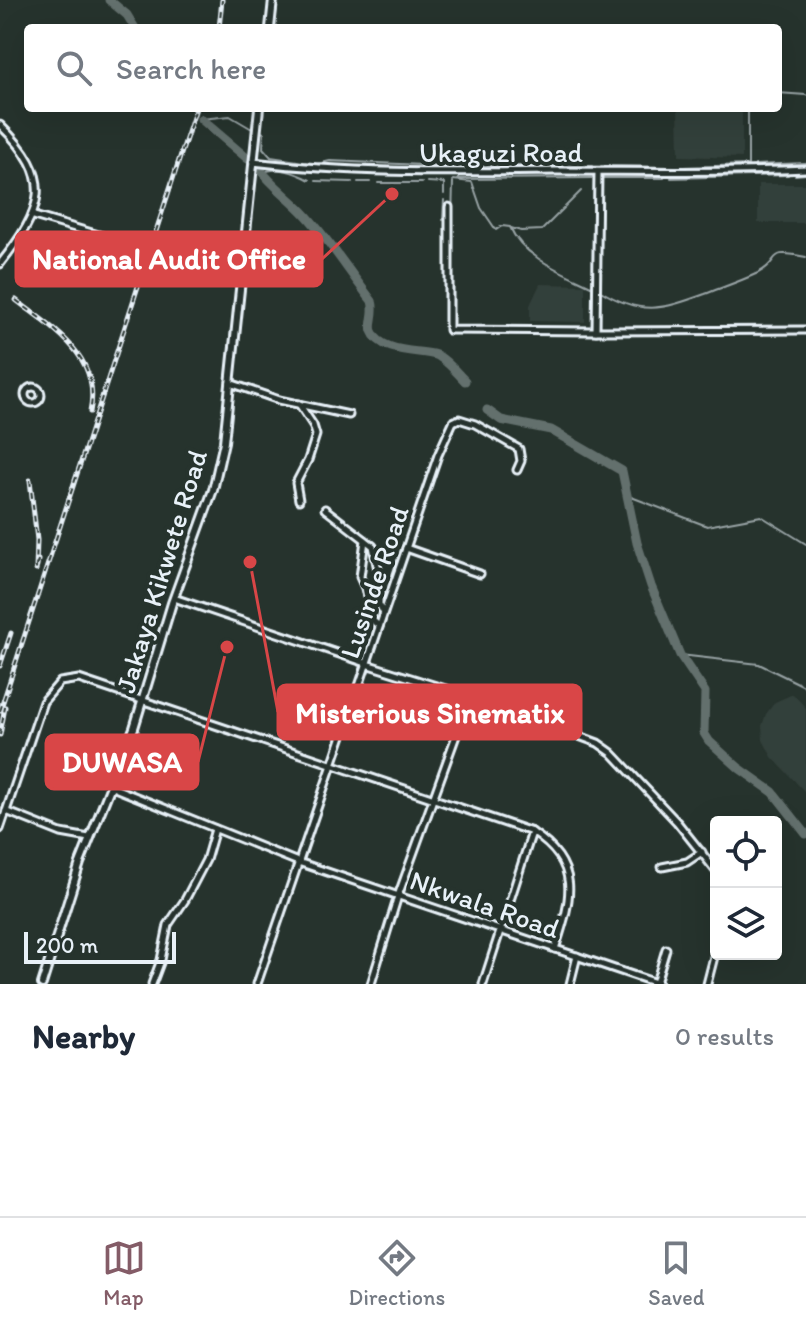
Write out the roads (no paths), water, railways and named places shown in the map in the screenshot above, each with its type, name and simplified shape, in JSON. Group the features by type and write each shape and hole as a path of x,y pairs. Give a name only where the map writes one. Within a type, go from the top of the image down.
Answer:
{"main road":[{"path":"270,24 273,0"},
{"name":"Jakaya Kikwete Road","path":"42,984 89,838 112,787 143,700 174,598 213,490 224,442 258,112"}],"street":[{"path":"0,125 23,148 33,166 36,184 34,216 0,264"},
{"name":"Ukaguzi Road","path":"252,162 343,170 751,172 806,169"},
{"path":"596,331 598,172"},
{"path":"449,207 449,330 806,330"},
{"path":"34,216 242,277"},
{"path":"230,383 279,400 349,415"},
{"path":"299,404 316,435 296,483 299,500"},
{"name":"Lusinde Road","path":"257,984 438,455 453,422 459,419 475,424 519,449 521,461 517,470"},
{"path":"325,509 375,549 380,579 379,604 384,613"},
{"path":"365,540 360,577 372,620 379,626"},
{"path":"406,548 480,574"},
{"path":"174,598 598,743 628,770 710,863"},
{"path":"0,829 43,702 60,682 79,679 333,762 532,832 550,843 568,873 569,899 555,949"},
{"path":"371,984 398,896 470,697"},
{"name":"Nkwala Road","path":"112,787 298,862 658,984"},
{"path":"6,811 61,833 89,838"},
{"path":"152,984 170,920 185,900 206,860 215,829"},
{"path":"483,984 532,832"},
{"path":"662,867 687,862 702,852"},
{"path":"658,984 666,949"},
{"path":"570,984 577,956"},
{"path":"707,984 713,960"}],"waterway":[{"path":"109,0 133,24"},
{"path":"782,93 806,95"},
{"path":"684,167 748,165 748,112"},
{"path":"201,119 230,116 252,129"},
{"path":"201,119 248,159"},
{"path":"261,132 264,133 263,148 271,157 317,164 330,161 446,166"},
{"path":"755,165 806,163"},
{"path":"454,166 461,166"},
{"path":"466,166 527,166"},
{"path":"536,166 593,166"},
{"path":"601,166 676,167"},
{"path":"259,168 316,226 372,301 371,328 376,338 391,347 436,355 465,381"},
{"path":"262,173 280,170 310,180"},
{"path":"795,175 806,174"},
{"path":"671,178 788,175"},
{"path":"458,179 593,178"},
{"path":"601,178 664,178"},
{"path":"453,180 472,182 481,208 496,230 502,226 510,227 516,238 535,256 593,287"},
{"path":"316,181 352,182"},
{"path":"358,182 370,182"},
{"path":"428,182 444,183 444,194"},
{"path":"452,220 453,182"},
{"path":"378,183 422,183"},
{"path":"511,228 542,230 581,191"},
{"path":"443,220 444,200"},
{"path":"599,290 627,304 663,307 752,276 779,255 806,257"},
{"path":"487,410 501,420 551,430 622,471 637,543 651,586 680,655 705,692 704,733 739,768 773,792 806,834"},
{"path":"626,495 707,526 761,516 806,544"},
{"path":"680,655 759,664 806,687"}],"railway":[{"path":"219,24 222,0"},
{"path":"0,711 195,112"},
{"path":"16,300 59,333 82,360 92,392 90,412"},
{"path":"30,480 37,540 36,570 38,560"},
{"path":"0,666 11,633"},
{"path":"0,735 5,707"}],"place":[{"name":"National Audit Office","path":"392,194"},
{"name":"Misterious Sinematix","path":"250,562"},
{"name":"DUWASA","path":"227,647"}]}
